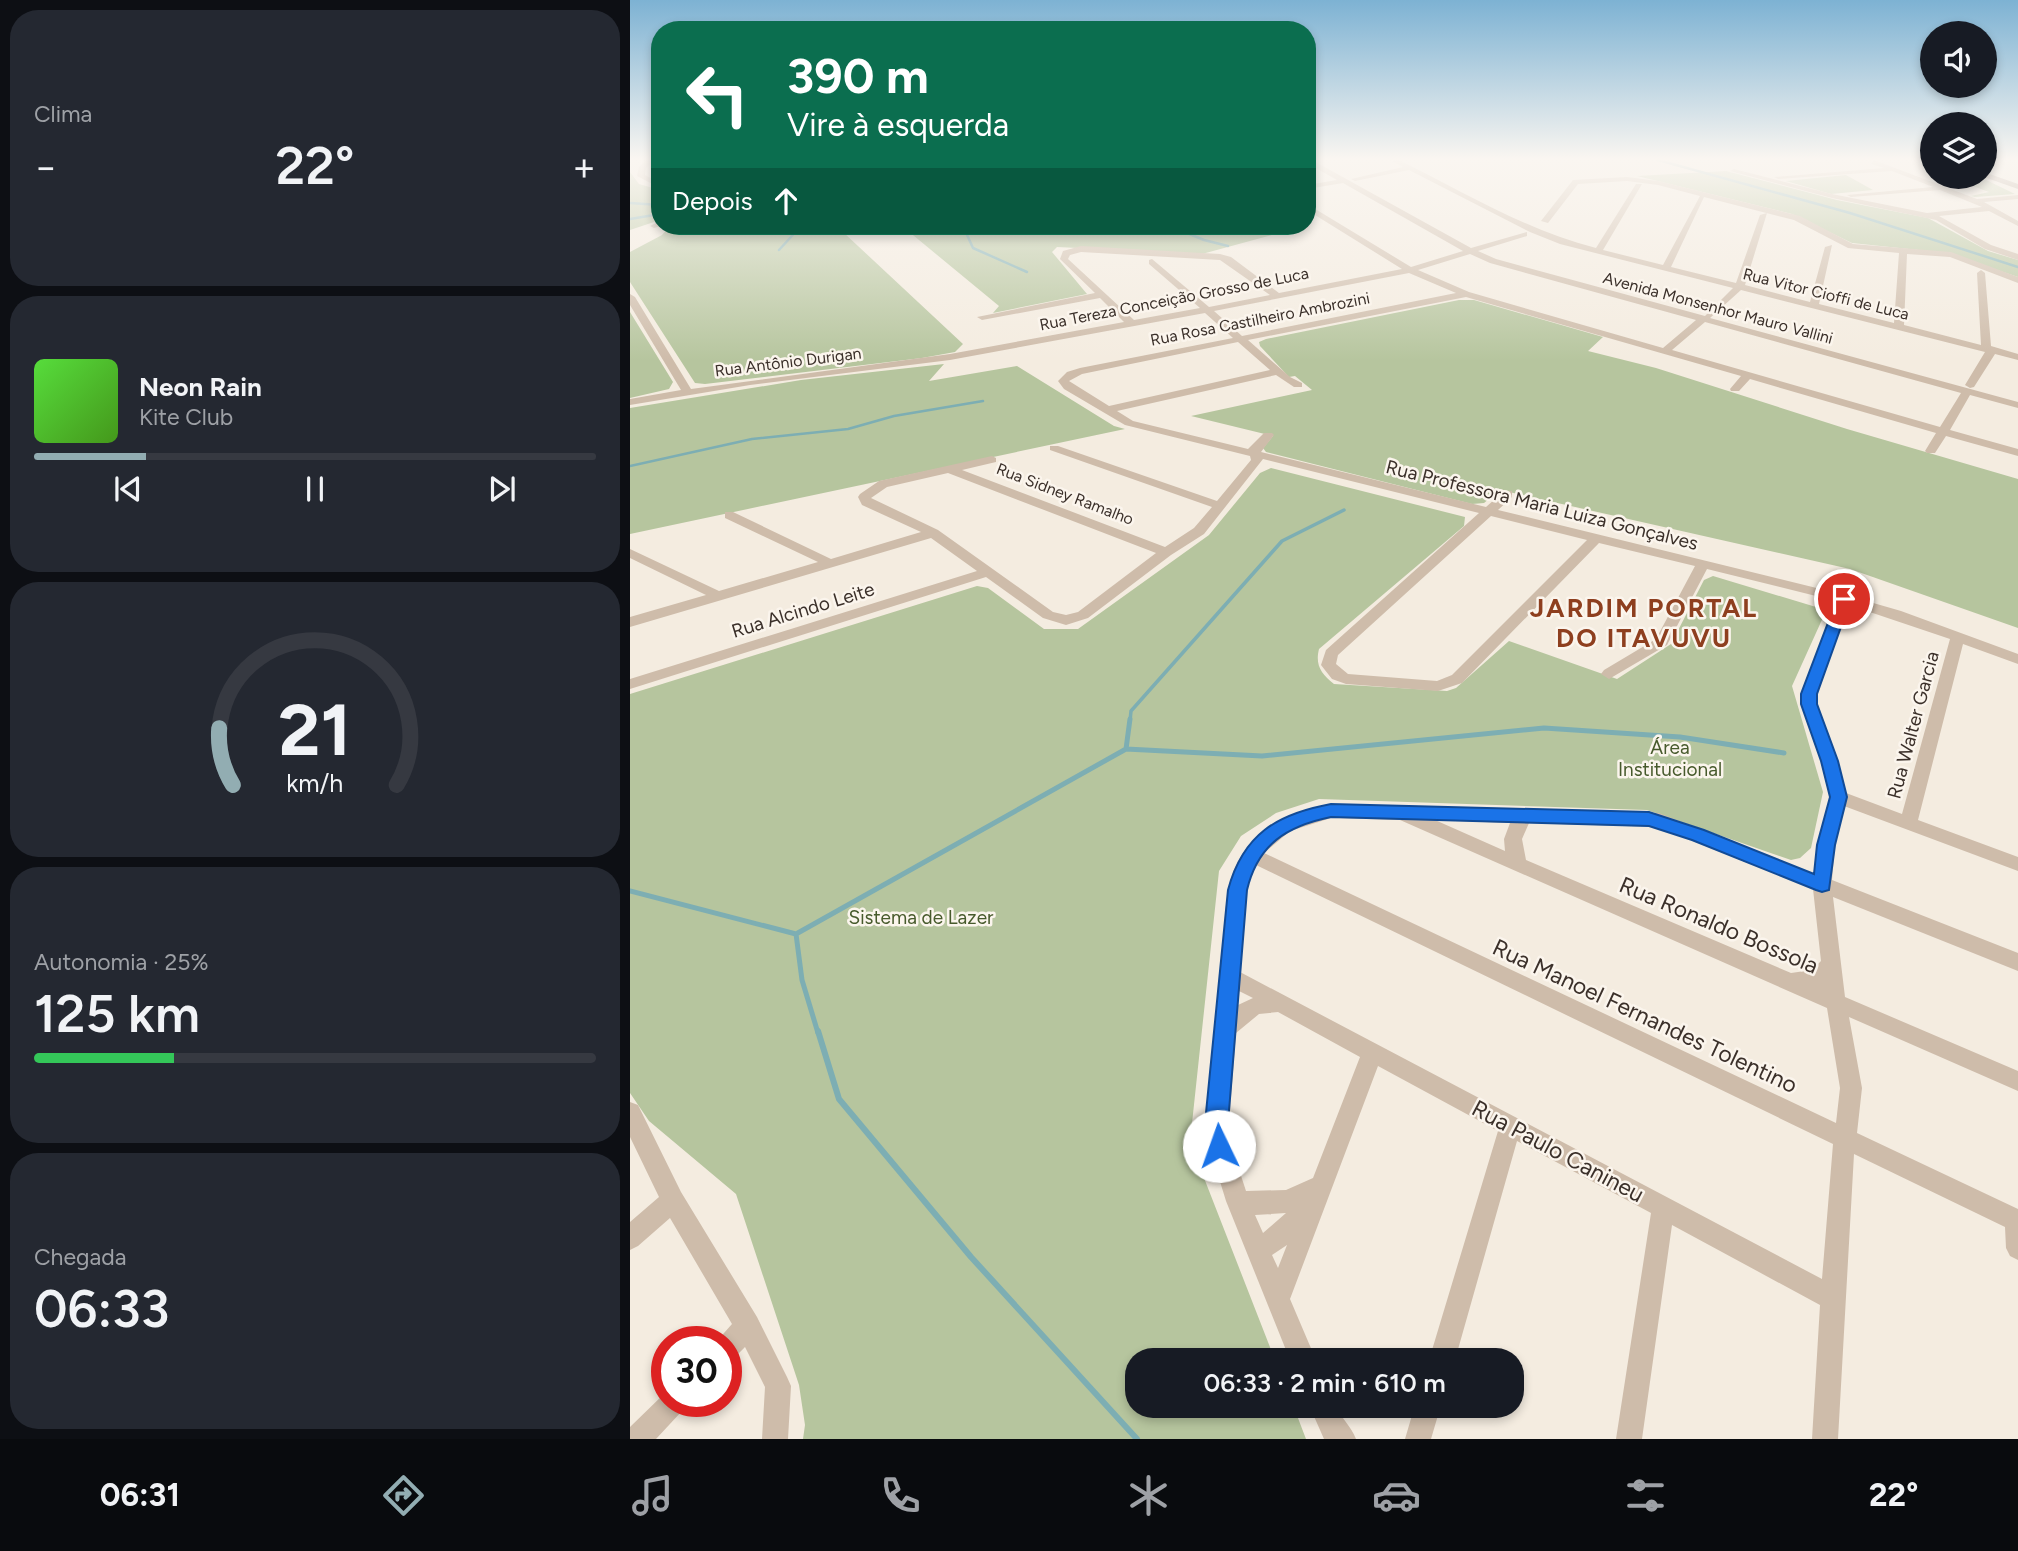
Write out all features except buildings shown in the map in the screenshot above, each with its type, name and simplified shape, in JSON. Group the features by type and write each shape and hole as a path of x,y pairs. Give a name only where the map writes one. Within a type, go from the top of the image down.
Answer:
{"street":[{"path":"1341,227 1410,270 1466,294 2018,453"},
{"name":"Avenida Monsenhor Mauro Vallini","path":"1432,227 1521,271 1968,388 2018,398"},
{"name":"Avenida Monsenhor Mauro Vallini","path":"1436,227 1475,250"},
{"name":"Rua Tereza Conceição Grosso de Luca","path":"950,357 1410,270 1475,250 1533,227"},
{"name":"Rua Vitor Cioffi de Luca","path":"1533,227 1598,251 2018,357"},
{"path":"1598,251 1613,227"},
{"path":"1666,268 1688,227"},
{"path":"1665,351 1740,286 1762,227"},
{"path":"1812,227 1830,242 1951,255 1981,269 2018,280"},
{"path":"1955,227 1988,247 2018,257"},
{"path":"1814,305 1830,242"},
{"path":"1132,324 1065,259 1066,253 1081,249 1142,253 1155,258 1224,257 1277,296"},
{"path":"1899,327 1903,250"},
{"path":"1155,258 1206,310 1277,372 1298,385"},
{"path":"1931,451 1991,353 1986,346 1981,269"},
{"name":"Rua Rosa Castilheiro Ambrozini","path":"1063,381 1080,371 1466,294"},
{"path":"982,317 1101,295"},
{"path":"630,297 687,391"},
{"name":"Rua Antônio Durigan","path":"630,402 687,391 950,357"},
{"path":"1107,410 1277,372"},
{"path":"1735,389 1748,375"},
{"name":"Rua Professora Maria Luiza Gonçalves","path":"1063,381 1068,387 1129,423 1844,599 1896,614 2018,659"},
{"name":"Avenida Monsenhor Mauro Vallini","path":"1968,388 2018,405"},
{"path":"992,460 883,484 864,497 866,502 933,533 1048,615 1066,620 1083,615 1166,552 1199,531 1257,460 1254,449 1268,435"},
{"path":"1054,448 1220,506"},
{"name":"Rua Sidney Ramalho","path":"950,470 1166,552"},
{"path":"1508,494 1331,653 1327,660 1331,669 1346,679 1438,686 1457,679 1596,538"},
{"path":"729,515 830,563"},
{"path":"630,622 933,533"},
{"path":"630,553 718,596"},
{"path":"1609,674 1662,642 1703,564"},
{"name":"Rua Alcindo Leite","path":"630,684 987,572"},
{"path":"1825,1439 1840,1179 1851,1088 1836,1002 1822,885 1826,845 1838,797 1830,761 1809,704 1809,694 1844,599"},
{"name":"Rua Walter Garcia","path":"1908,824 1958,636"},
{"path":"1838,797 2018,864"},
{"path":"1298,1348 1238,1201 1217,1136 1223,1033 1237,890 1251,855 1279,827 1302,816 1331,811 1659,820 2018,962"},
{"name":"Rua Ronaldo Bossola","path":"1400,813 2018,1081"},
{"path":"1520,865 1512,844 1515,827 1525,816"},
{"name":"Rua Manoel Fernandes Tolentino","path":"1251,855 2017,1221"},
{"path":"1791,982 1816,979 1826,972 1832,960"},
{"name":"Rua Paulo Canineu","path":"1228,975 1834,1299"},
{"path":"1223,1033 1248,1008 1264,1003 1281,1003"},
{"path":"1842,1040 1852,1028 1863,1022 1879,1021"},
{"path":"1278,1299 1373,1051"},
{"path":"630,1113 673,1200 748,1326 778,1385 775,1439"},
{"path":"1446,1348 1511,1125"},
{"path":"1238,1201 1279,1205 1299,1199 1321,1184"},
{"path":"1258,1250 1276,1240 1288,1229 1321,1184"},
{"path":"630,1238 673,1200"},
{"path":"1629,1439 1663,1208"},
{"path":"2017,1221 2018,1248"},
{"path":"742,1332 748,1326"},
{"path":"637,1439 658,1417"},
{"path":"1327,1418 1331,1427 1343,1439"},
{"path":"1418,1439 1424,1418"}],"green space":[{"path":"1819,227 1945,227 1988,251 2018,260 2018,277 1947,253 1852,243"},
{"path":"662,235 846,235 963,344 955,352 922,358 695,383 630,282 630,252"},
{"path":"913,235 1272,235 1202,254 1057,247 1052,252 1087,294 993,313 999,306"},
{"path":"1459,300 1474,300 1603,337 1588,351 1656,368 1847,429 2018,479 2018,628 1850,569 1500,490 1484,503 1472,504 1266,452 1263,448 1273,436 1191,416 1312,390 1295,376 1289,377 1259,342"},
{"path":"630,312 673,382 669,389 630,398"},
{"path":"944,364 929,381 1017,366 1114,426 1125,429 630,534 630,408 801,380"},
{"name":"Sistema de Lazer","path":"1271,468 1465,517 1464,526 1319,649 1320,669 1334,684 1447,691 1456,688 1509,641 1617,679 1671,644 1704,580 1713,576 1816,607 1825,613 1792,686 1823,792 1811,848 1800,858 1791,860 1647,810 1319,799 1276,813 1241,836 1219,871 1190,1142 1270,1348 1125,1348 1125,1418 1298,1418 1306,1439 803,1439 805,1425 799,1385 736,1194 649,1121 630,1093 630,694 977,586 988,588 1044,629 1078,629 1209,535 1260,473"}],"waterway":[{"path":"1894,227 2018,267"},
{"path":"779,250 793,235"},
{"path":"967,235 973,248 1027,272"},
{"path":"1192,235 1228,246"},
{"path":"630,466 752,439 848,429 894,416 983,401"},
{"path":"1130,721 1131,711 1282,541 1344,510"},
{"path":"1126,749 1130,719"},
{"path":"1126,749 1262,756 1544,728 1680,737 1784,753"},
{"path":"796,934 1126,749"},
{"path":"630,891 796,934"},
{"path":"796,934 802,980 818,1033"},
{"path":"818,1031 839,1099 971,1257 1137,1439"}],"district":[{"name":"JARDIM PORTAL DO ITAVUVU","path":"1644,623"}],"route":[{"path":"1219,1146 1216,1123 1237,890 1251,855 1263,841 1279,827 1302,816 1331,811 1659,820 1822,885 1826,845 1838,797 1830,761 1809,704 1809,694 1844,599"}],"park label":[{"name":"Área Institucional","path":"1670,758"}]}
